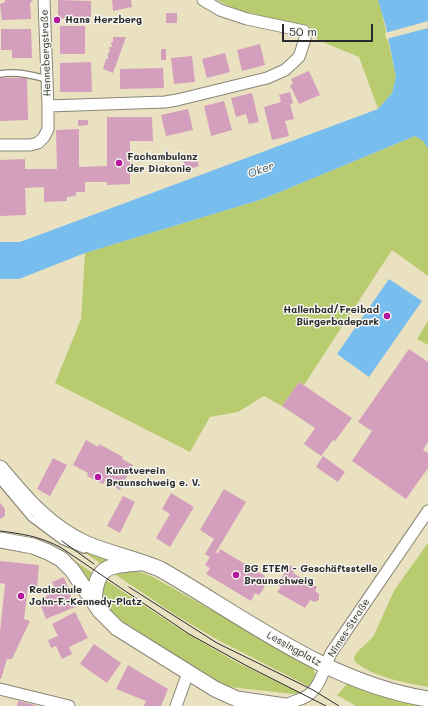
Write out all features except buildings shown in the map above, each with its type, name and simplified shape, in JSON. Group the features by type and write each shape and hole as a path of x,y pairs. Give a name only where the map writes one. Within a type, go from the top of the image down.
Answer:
{"main road":[{"name":"Lessingplatz","path":"0,468 38,511 52,523 78,539 93,546 144,562 160,569 285,644 325,666"},
{"name":"Lessingplatz","path":"0,540 24,544 55,555 66,564 85,587 94,602 107,618 123,632 222,693 238,699 284,706"},
{"path":"94,602 96,582 100,574 109,568 144,562"},
{"path":"325,666 353,679 377,687 400,694 428,699"}],"street":[{"name":"Hennebergstraße","path":"0,145 30,145 38,143 44,137 48,129 44,0"},
{"path":"48,106 165,102 267,78 289,68 299,57 305,39 304,31 247,19 220,10 203,0"},
{"name":"Nîmes-Straße","path":"325,666 331,652 428,511"},
{"name":"Lessingplatz","path":"284,706 307,695 313,690 325,666"},
{"path":"176,706 188,673"},
{"path":"0,690 69,706"}],"lane":[{"path":"0,74 8,72 28,74 47,79"},
{"path":"0,481 31,518 62,541 88,551 116,554"}],"green space":[{"path":"217,0 379,0 396,77 392,93 378,109 359,57 318,40 309,26 250,13"},
{"path":"415,136 424,141 428,148 428,276 392,250 304,385 299,382 282,406 264,396 238,412 210,417 190,452 55,383 81,319 85,253 263,199"},
{"path":"428,321 428,345 417,339"},
{"path":"428,543 428,687 381,676 355,662 354,658 356,653 373,637 395,589"},
{"path":"81,550 119,561 104,566"},
{"path":"71,558 94,574 92,585"},
{"path":"130,570 153,577 312,667 315,675 314,682 310,687 218,640 177,616 113,573"},
{"path":"104,579 181,630 238,663 300,693 293,694 230,687 196,671 109,612 101,601 101,583"},
{"path":"348,683 428,706 356,706 337,695"}],"water":[{"name":"Oker","path":"378,0 428,0 428,148 423,141 415,136 263,199 85,253 19,279 0,279 0,242 20,242 378,109 392,93 396,77 386,27"},
{"name":"Hallenbad/Freibad Bürgerbadepark","path":"389,279 422,301 369,377 337,354"}],"pier":[{"path":"428,21 428,28 386,39 385,33"}],"tram line":[{"path":"0,531 30,536 45,540 60,547 189,634 247,666 326,706"},
{"path":"62,541 94,564"},
{"path":"129,587 217,643 313,690 339,706"}],"place":[{"name":"Hans Herzberg","path":"57,20"},
{"name":"Fachambulanz der Diakonie","path":"119,163"},
{"name":"Hallenbad/Freibad Bürgerbadepark","path":"387,316"},
{"name":"Kunstverein Braunschweig e. V.","path":"98,477"},
{"name":"BG ETEM - Geschäftsstelle Braunschweig","path":"236,575"},
{"name":"Realschule John-F.-Kennedy-Platz","path":"21,596"}]}
